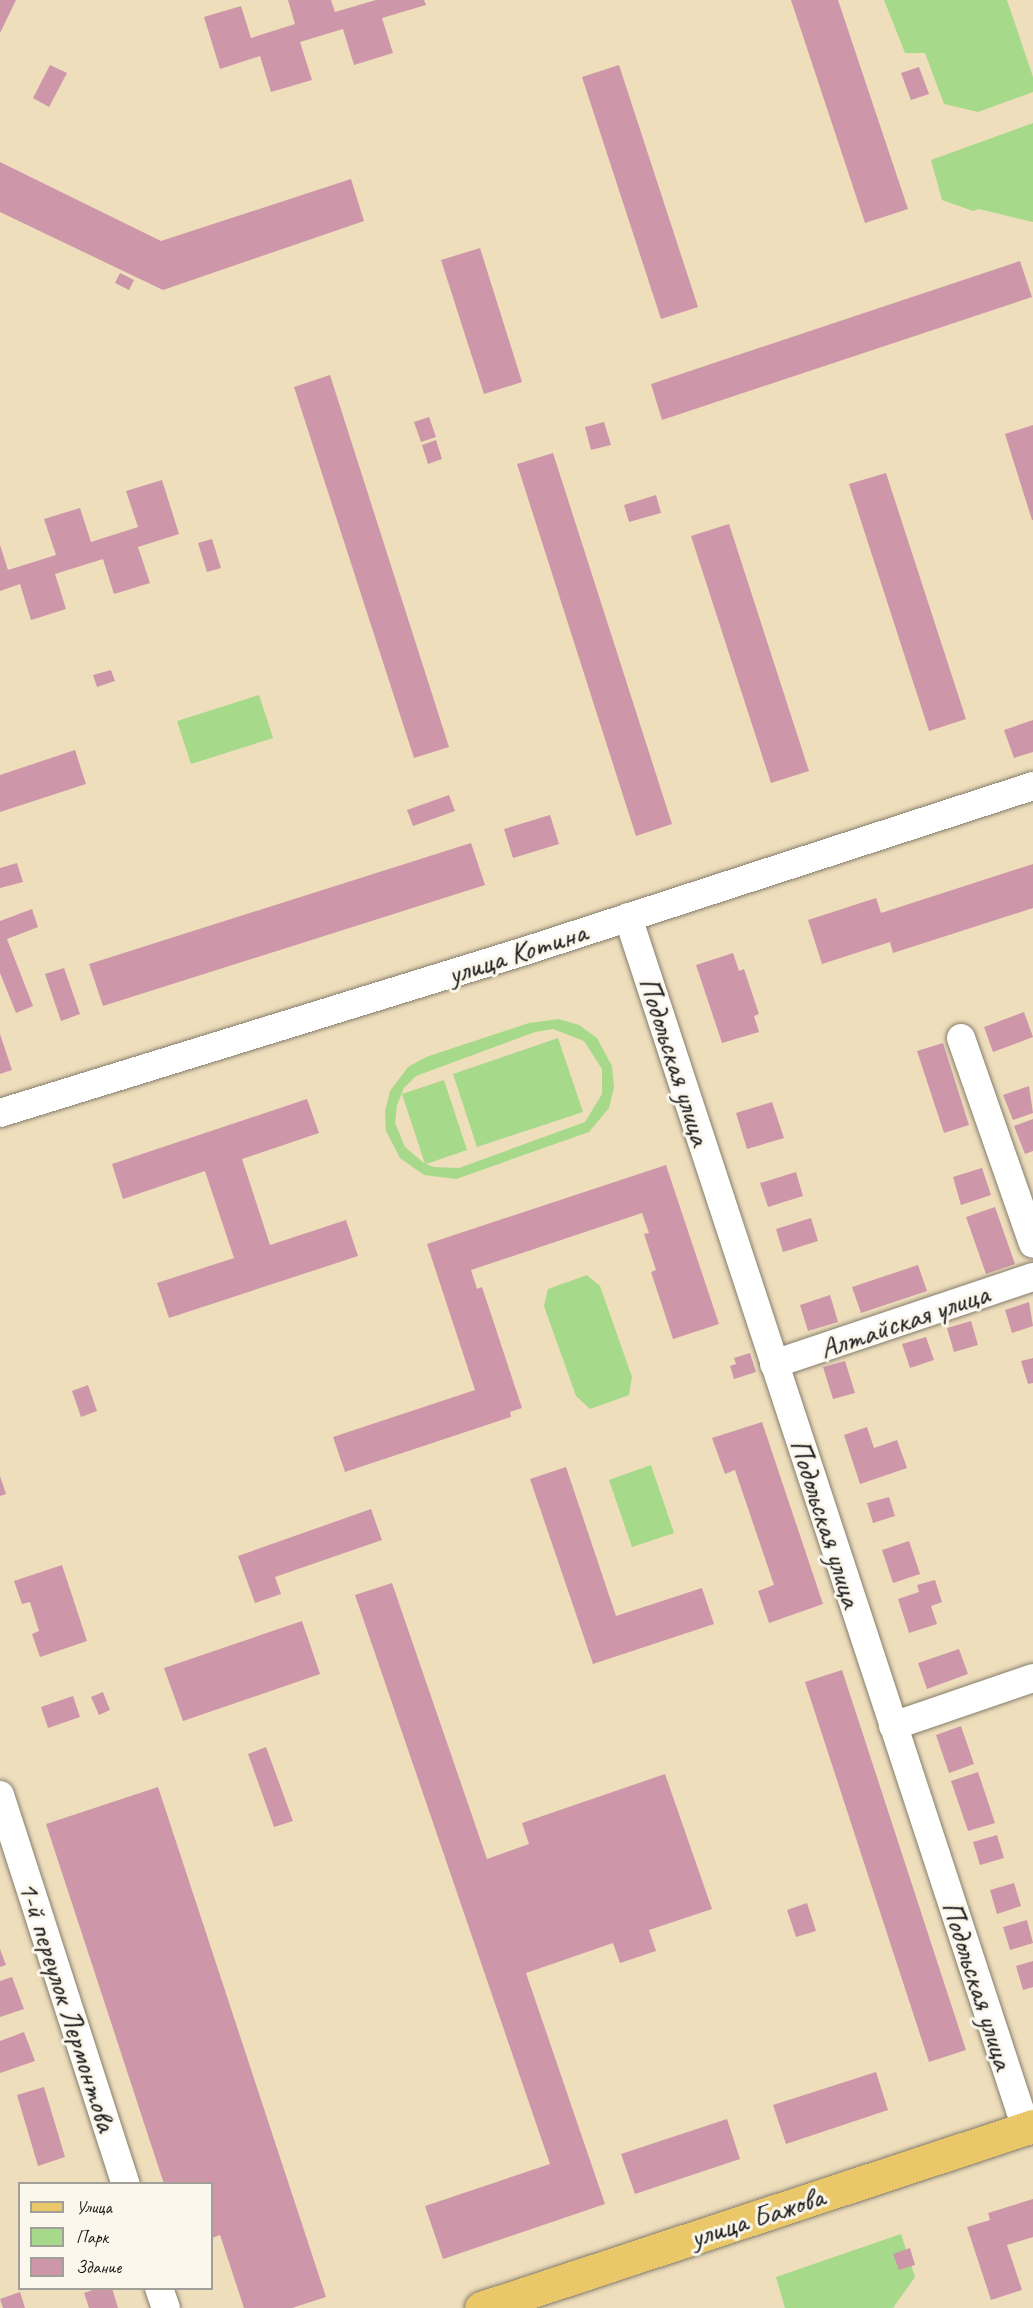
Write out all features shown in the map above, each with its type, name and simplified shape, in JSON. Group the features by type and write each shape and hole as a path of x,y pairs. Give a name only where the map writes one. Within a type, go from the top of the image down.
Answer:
{"main road":[{"name":"улица Бажова","path":"481,2308 1030,2127"}],"street":[{"name":"улица Котина","path":"0,1113 628,917 1033,786"},
{"name":"Подольская улица","path":"628,917 893,1726 1030,2127"},
{"path":"961,1038 1033,1244"},
{"name":"Алтайская улица","path":"774,1364 1033,1277"},
{"path":"893,1726 1033,1678"},
{"name":"1-й переулок Лермонтова","path":"0,1795 125,2182"},
{"path":"159,2290 166,2308"}],"green space":[{"path":"884,0 1007,0 1033,77 1033,92 978,112 944,104 925,53 905,53"},
{"path":"1033,123 1033,222 979,209 973,211 942,200 931,160"},
{"path":"259,695 273,738 191,764 177,721"},
{"path":"559,1019 579,1025 597,1038 612,1066 614,1087 609,1108 589,1132 456,1179 424,1175 400,1158 386,1131 385,1111 390,1091 408,1067 426,1057 529,1023","holes":["553,1029 584,1041 602,1069 602,1094 585,1122 459,1168 434,1167 426,1164 467,1150 444,1080 402,1094 425,1164 405,1147 395,1123 397,1105 404,1088 416,1076 535,1032"]},
{"path":"558,1038 583,1112 477,1147 453,1074"},
{"path":"587,1275 600,1286 632,1377 629,1395 590,1409 576,1396 544,1306 548,1289"},
{"path":"651,1465 674,1533 632,1547 609,1480"},
{"path":"901,2234 915,2277 893,2308 785,2308 776,2277"}],"building":[{"path":"0,0 16,0 0,33"},
{"path":"288,0 331,0 335,12 376,0 424,0 426,5 382,18 393,53 354,65 343,29 300,42 312,80 271,92 260,56 220,69 204,17 241,6 251,38 295,24"},
{"path":"791,0 838,0 908,209 865,223"},
{"path":"50,65 67,73 49,107 33,98"},
{"path":"619,65 698,307 661,319 582,77"},
{"path":"919,67 929,94 911,100 901,73"},
{"path":"0,162 161,241 351,179 364,221 163,290 0,212"},
{"path":"480,248 522,382 484,394 441,260"},
{"path":"1020,261 1032,297 662,420 651,384"},
{"path":"120,273 134,280 129,290 115,283"},
{"path":"330,375 449,747 414,758 294,387"},
{"path":"429,417 436,437 421,442 414,422"},
{"path":"604,422 611,445 591,450 585,427"},
{"path":"1033,425 1033,520 1032,520 1005,434"},
{"path":"436,440 442,459 428,464 422,445"},
{"path":"553,453 672,824 636,836 517,464"},
{"path":"886,473 966,719 929,731 849,484"},
{"path":"162,480 179,534 138,547 150,583 114,594 103,559 55,574 66,609 31,620 20,584 0,591 0,545 8,570 56,555 44,519 80,508 91,542 138,527 126,491"},
{"path":"656,495 661,513 629,522 624,505"},
{"path":"729,524 809,771 771,783 691,536"},
{"path":"212,539 221,568 207,572 198,543"},
{"path":"111,670 115,681 97,687 93,675"},
{"path":"1033,720 1033,752 1014,758 1004,730"},
{"path":"75,750 86,784 0,812 0,775"},
{"path":"449,795 455,811 413,826 407,810"},
{"path":"550,815 559,844 513,858 504,829"},
{"path":"471,843 485,885 103,1006 89,964"},
{"path":"17,863 23,882 0,888 0,868"},
{"path":"1033,864 1033,908 893,953 890,942 822,964 808,920 876,898 881,913"},
{"path":"32,909 38,927 7,939 33,1006 16,1013 0,973 0,921"},
{"path":"733,953 739,971 744,969 759,1014 754,1016 759,1032 722,1043 696,965"},
{"path":"64,968 80,1014 61,1021 45,974"},
{"path":"1024,1012 1033,1037 993,1052 984,1027"},
{"path":"0,1034 12,1070 0,1074"},
{"path":"943,1043 969,1125 944,1133 917,1051"},
{"path":"1029,1086 1033,1113 1013,1120 1003,1095"},
{"path":"307,1099 319,1133 242,1159 270,1245 346,1220 358,1256 169,1318 157,1283 234,1258 205,1171 123,1199 112,1164"},
{"path":"772,1102 784,1138 747,1149 736,1113"},
{"path":"1033,1119 1033,1151 1025,1154 1014,1126"},
{"path":"666,1165 719,1324 673,1339 651,1272 656,1270 644,1234 649,1233 642,1213 471,1270 477,1289 482,1287 522,1408 510,1412 511,1417 345,1472 333,1437 475,1390 427,1244"},
{"path":"982,1168 991,1195 961,1205 953,1177"},
{"path":"796,1172 803,1196 768,1207 760,1183"},
{"path":"995,1207 1015,1264 986,1274 966,1217"},
{"path":"811,1218 818,1241 783,1252 776,1229"},
{"path":"918,1265 927,1291 861,1313 852,1287"},
{"path":"830,1295 838,1322 808,1331 800,1305"},
{"path":"1029,1302 1033,1326 1012,1333 1005,1310"},
{"path":"971,1321 978,1345 954,1352 947,1328"},
{"path":"926,1337 934,1360 910,1368 902,1344"},
{"path":"750,1353 756,1372 734,1379 730,1366 736,1364 734,1358"},
{"path":"1033,1358 1033,1383 1028,1384 1021,1361"},
{"path":"845,1361 855,1393 833,1399 823,1367"},
{"path":"88,1385 97,1411 81,1417 72,1391"},
{"path":"762,1422 823,1604 769,1623 758,1591 774,1585 735,1470 725,1474 712,1438"},
{"path":"867,1427 874,1448 897,1440 907,1468 860,1484 844,1435"},
{"path":"566,1467 616,1616 702,1588 714,1624 593,1664 530,1479"},
{"path":"0,1476 6,1494 0,1496"},
{"path":"889,1497 895,1516 873,1523 867,1503"},
{"path":"371,1509 382,1540 275,1577 281,1594 255,1603 238,1556"},
{"path":"909,1541 920,1574 893,1583 882,1550"},
{"path":"62,1565 87,1641 40,1657 32,1634 39,1631 30,1602 22,1604 14,1581"},
{"path":"935,1580 942,1602 931,1606 937,1624 909,1633 898,1599 919,1592 917,1585"},
{"path":"392,1583 487,1859 529,1844 522,1823 665,1774 712,1909 649,1930 656,1951 620,1963 613,1943 526,1973 605,2204 443,2259 425,2206 550,2164 355,1595"},
{"path":"302,1621 320,1674 183,1721 164,1668"},
{"path":"959,1649 968,1674 927,1689 918,1663"},
{"path":"842,1670 966,2050 929,2062 805,1682"},
{"path":"103,1692 110,1710 99,1715 91,1697"},
{"path":"73,1696 80,1717 48,1728 41,1707"},
{"path":"961,1726 974,1764 949,1773 936,1735"},
{"path":"266,1747 293,1821 274,1827 248,1754"},
{"path":"978,1772 995,1823 968,1831 951,1781"},
{"path":"158,1787 326,2297 292,2308 244,2308 220,2235 213,2238 213,2182 163,2182 46,1824"},
{"path":"997,1835 1004,1858 980,1865 973,1842"},
{"path":"1014,1883 1021,1906 997,1914 990,1890"},
{"path":"807,1903 816,1931 796,1937 787,1910"},
{"path":"1027,1920 1033,1943 1010,1950 1003,1927"},
{"path":"0,1949 6,1965 0,1967"},
{"path":"1033,1961 1033,1987 1023,1990 1016,1966"},
{"path":"12,1977 24,2009 0,2017 0,1981"},
{"path":"24,2032 35,2061 0,2073 0,2041"},
{"path":"876,2072 888,2110 786,2144 773,2105"},
{"path":"44,2087 65,2157 38,2166 17,2095"},
{"path":"727,2119 740,2159 635,2194 621,2154"},
{"path":"1033,2199 1033,2237 1007,2245 1022,2290 991,2300 967,2227 990,2220 988,2213"},
{"path":"910,2248 915,2265 899,2270 893,2254"},
{"path":"92,2290 113,2290 118,2308 89,2308 84,2293"},
{"path":"20,2292 25,2308 3,2308 0,2299"}]}
